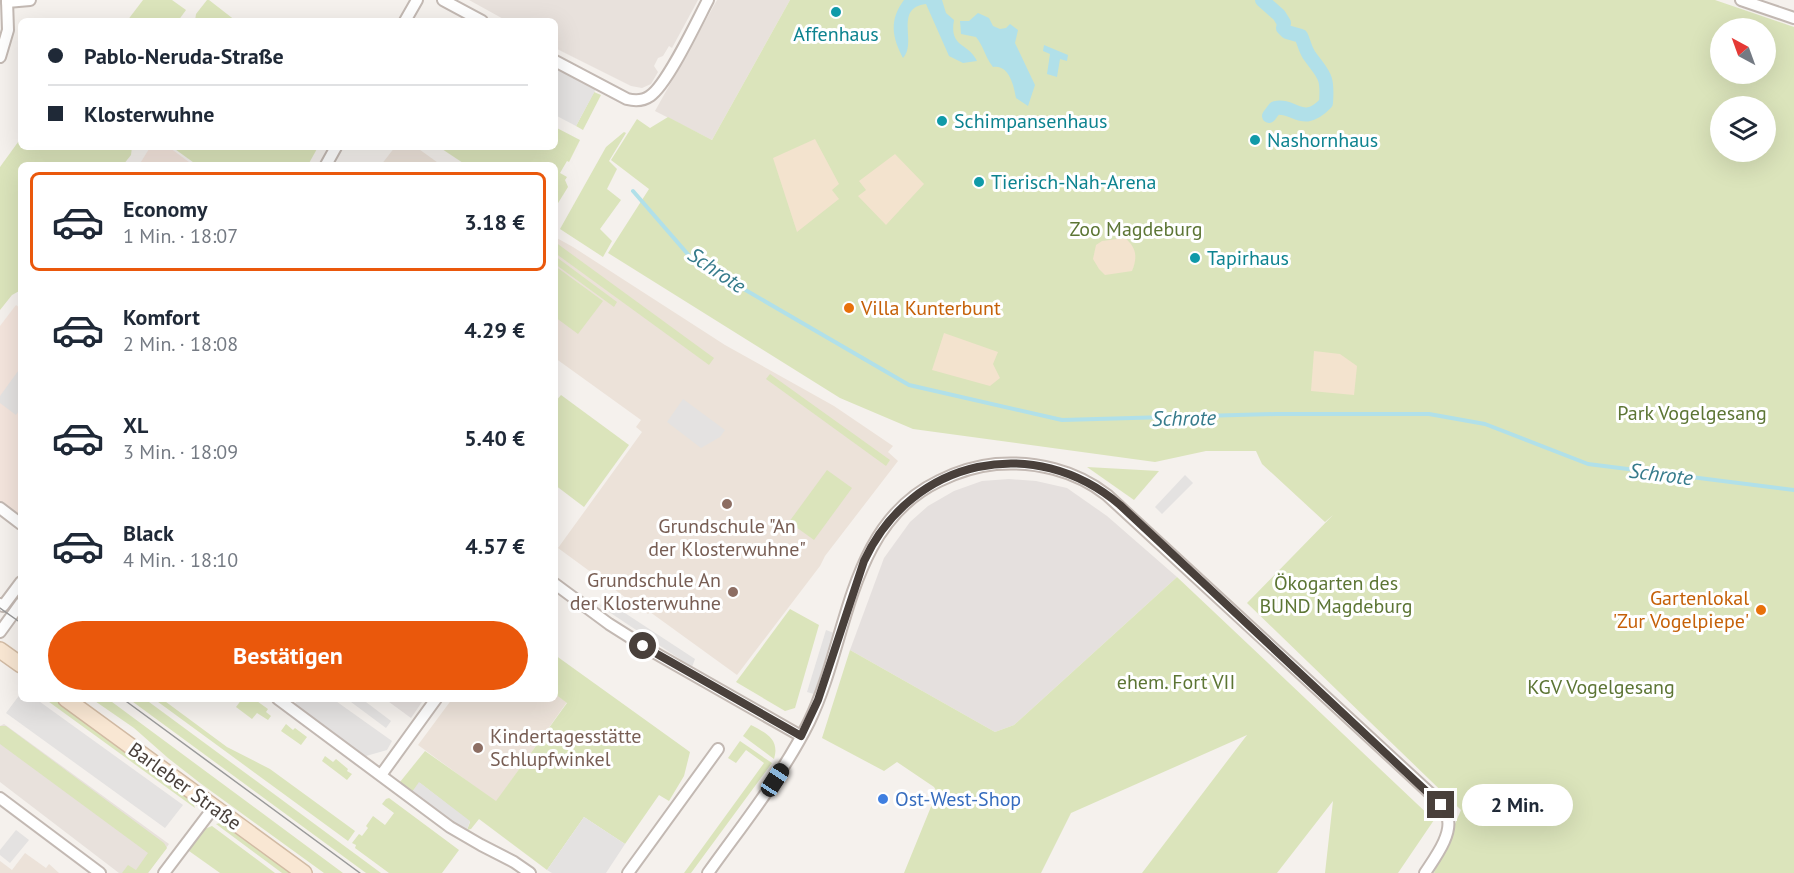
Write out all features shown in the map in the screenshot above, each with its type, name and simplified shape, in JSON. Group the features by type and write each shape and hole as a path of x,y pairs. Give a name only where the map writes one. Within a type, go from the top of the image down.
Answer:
{"street":[{"path":"0,57 8,34 7,1 30,0"},
{"path":"407,18 417,0"},
{"path":"443,0 476,18"},
{"path":"558,63 627,99 646,98 663,82 708,0"},
{"path":"1741,0 1794,18"},
{"path":"708,873 775,780 801,736 818,700 864,561 875,539 890,518 923,489 962,471 1006,464 1051,468 1077,476 1120,505 1437,801 1447,815 1448,826 1443,841 1425,873"},
{"path":"0,508 18,522"},
{"path":"0,604 3,606 18,586"},
{"path":"558,586 609,624 655,653 801,736"},
{"path":"0,632 18,607"},
{"path":"0,650 18,663"},
{"name":"Barleber Straße","path":"70,702 304,873"},
{"path":"282,702 450,826 530,873"},
{"path":"381,776 434,702"},
{"path":"628,873 718,750"},
{"path":"0,798 100,873"},
{"path":"164,873 214,807"}],"shaded area":[{"path":"469,0 698,0 672,48 669,46 663,56 658,58 654,66 658,72 651,84 642,88 631,86 558,50 558,18 502,18"},
{"path":"717,0 790,0 712,140 655,111"},
{"path":"558,69 596,89 576,126 558,117"},
{"path":"148,150 173,150 189,162 141,162"},
{"path":"393,150 420,150 437,162 383,162"},
{"name":"Grundschule \"An der Klosterwuhne\"","path":"558,239 725,345 834,406 893,446 888,452 898,461 737,675 558,548 642,432 636,427 641,420 558,360"},
{"path":"16,305 18,307 18,520 0,506 0,326"},
{"path":"18,371 18,412 16,415 0,403 0,396"},
{"path":"683,399 725,430 720,437 701,448 667,422"},
{"path":"1185,475 1193,483 1162,514 1155,507"},
{"path":"1009,479 1036,481 1067,488 1107,516 1177,577 1014,725 995,732 850,650 884,558 910,522 928,506 954,491 982,481"},
{"path":"605,600 695,659 692,667 600,606"},
{"path":"826,630 834,633 814,694 807,692"},
{"name":"Kindertagesstätte Schlupfwinkel","path":"558,696 567,702 496,802 418,745 450,702 558,702"},
{"path":"18,697 18,702 40,702 183,805 165,828 6,713"},
{"path":"296,702 337,702 392,741 387,750 366,756 293,706"},
{"path":"351,702 366,702 391,721 386,728"},
{"path":"389,702 422,702 411,718"},
{"path":"4,724 169,844 148,873 119,873 0,782 0,726"},
{"path":"419,782 470,821 467,830 412,792"},
{"path":"584,817 625,844 606,873 552,873 547,870"},
{"path":"16,830 29,840 10,863 0,855 0,850"},
{"path":"25,853 46,868 49,864 59,873 0,873 0,861 12,870"}],"green space":[{"path":"143,0 172,0 186,10 180,18 129,18"},
{"path":"209,0 232,18 195,18 196,14"},
{"name":"Zoo Magdeburg","path":"790,0 1715,0 1768,18 1710,18 1710,84 1776,84 1776,21 1794,27 1794,873 1434,873 1461,810 1247,603 1333,515 1325,522 1262,464 1256,451 1206,451 1155,462 913,429 840,398 608,253 649,189 611,160 637,119 650,128 668,117 712,140"},
{"path":"594,92 601,95 583,130 576,126"},
{"path":"558,129 580,140 569,162 567,161 560,173 567,177 565,180 568,187 558,203 558,162 462,162 444,150 558,150"},
{"path":"624,132 626,133 609,161 617,169 607,189 621,200 600,229 612,241 603,257 560,229 606,147"},
{"path":"18,142 18,150 132,150 125,162 18,162 18,292 12,295 0,310 0,167"},
{"path":"176,150 316,150 310,162 193,162"},
{"path":"558,244 714,358 709,365 558,255"},
{"path":"558,258 617,302 614,307 558,266"},
{"path":"558,268 603,301 578,334 558,319"},
{"path":"770,374 890,460 886,466 766,379"},
{"path":"561,395 629,445 584,507 558,487 558,398"},
{"path":"1087,467 1159,471 1134,500"},
{"path":"827,470 852,488 814,540 789,522"},
{"name":"ehem. Fort VII","path":"1177,577 1434,820 1398,873 1325,873 1333,801 1277,873 1142,873 1247,735 1071,813 1041,873 904,873 937,792 934,787 897,762 884,771 822,738 850,650 995,732 1014,725"},
{"path":"790,609 819,625 795,708 785,711 736,682"},
{"path":"558,657 690,752 684,776 669,801 659,795 625,844 584,817 547,870 479,819 471,829 467,830 470,822 420,783 412,792 400,782 425,751 496,801 567,703 558,696"},
{"path":"49,702 58,702 192,799 195,808"},
{"path":"96,702 112,702 343,873 324,873 200,783 134,728"},
{"path":"133,702 149,702 381,873 366,873"},
{"path":"158,702 166,702 227,747 270,769 355,831 348,841"},
{"path":"240,702 258,702 268,709 266,712 271,716 268,720 257,713 252,719 236,707"},
{"path":"286,724 307,737 301,745 281,731"},
{"path":"751,725 766,734 773,742 774,759 743,736"},
{"path":"0,726 6,726 164,843 167,848 148,873 122,873 128,865 136,870 148,853 0,744"},
{"path":"740,741 772,763 691,873 684,873 764,763 746,750 736,763 728,758"},
{"path":"325,756 333,762 336,759 348,769 347,771 352,774 347,780 322,761"},
{"path":"389,798 459,850 442,873 389,873 355,848 356,845 352,843 359,834 362,836 373,816 385,825 394,813 382,804"},
{"path":"220,823 291,873 282,873 216,824"},
{"path":"212,826 275,873 220,873 189,851 202,830"}],"sand":[{"path":"815,139 839,184 832,190 839,199 797,232 773,158"},
{"path":"895,154 924,184 886,225 858,196 866,190 859,181"},
{"path":"1125,238 1132,245 1135,253 1132,271 1105,275 1093,259 1096,245 1102,241"},
{"path":"944,333 998,352 993,364 1000,378 990,386 932,370"},
{"path":"1314,351 1340,354 1357,366 1354,395 1311,391"}],"water":[{"path":"904,0 942,0 946,13 954,20 954,36 977,61 963,63 949,56 926,4 916,7 908,19 907,52 903,58 896,43 894,22"},
{"path":"978,13 989,18 993,26 1000,29 1010,24 1018,30 1015,43 1035,85 1028,106 1016,98 1007,72 993,67 976,37 961,34 960,21 969,21"},
{"path":"1044,45 1068,55 1067,61 1060,59 1057,77 1047,74 1050,54 1043,51"}],"waterway":[{"path":"1262,0 1279,15 1284,23 1283,28 1287,32 1301,36 1308,53 1324,76 1326,87 1326,103 1311,114 1305,115 1288,109 1275,108 1269,116"},
{"name":"Schrote","path":"633,191 692,259 909,385 1062,420 1276,414 1429,414 1485,424 1588,464 1794,490"}],"tram line":[{"path":"0,608 18,621"},
{"path":"127,702 360,873"}],"place":[{"name":"Affenhaus","path":"836,12"},
{"name":"Schimpansenhaus","path":"942,121"},
{"name":"Nashornhaus","path":"1255,140"},
{"name":"Tierisch-Nah-Arena","path":"979,182"},
{"name":"Tapirhaus","path":"1195,258"},
{"name":"Villa Kunterbunt","path":"849,308"},
{"name":"Grundschule \"An der Klosterwuhne\"","path":"727,504"},
{"name":"Grundschule An der Klosterwuhne","path":"733,592"},
{"name":"Gartenlokal 'Zur Vogelpiepe'","path":"1761,610"},
{"name":"Kindertagesstätte Schlupfwinkel","path":"478,748"},
{"name":"Ost-West-Shop","path":"883,799"}],"route":[{"path":"643,646 801,736 818,700 864,561 875,539 890,518 923,489 950,475 983,466 1006,464 1043,466 1066,472 1090,483 1120,505 1441,805"}],"park label":[{"name":"Park Vogelgesang","path":"1692,413"},
{"name":"Ökogarten des BUND Magdeburg","path":"1336,594"},
{"name":"KGV Vogelgesang","path":"1601,687"}]}
